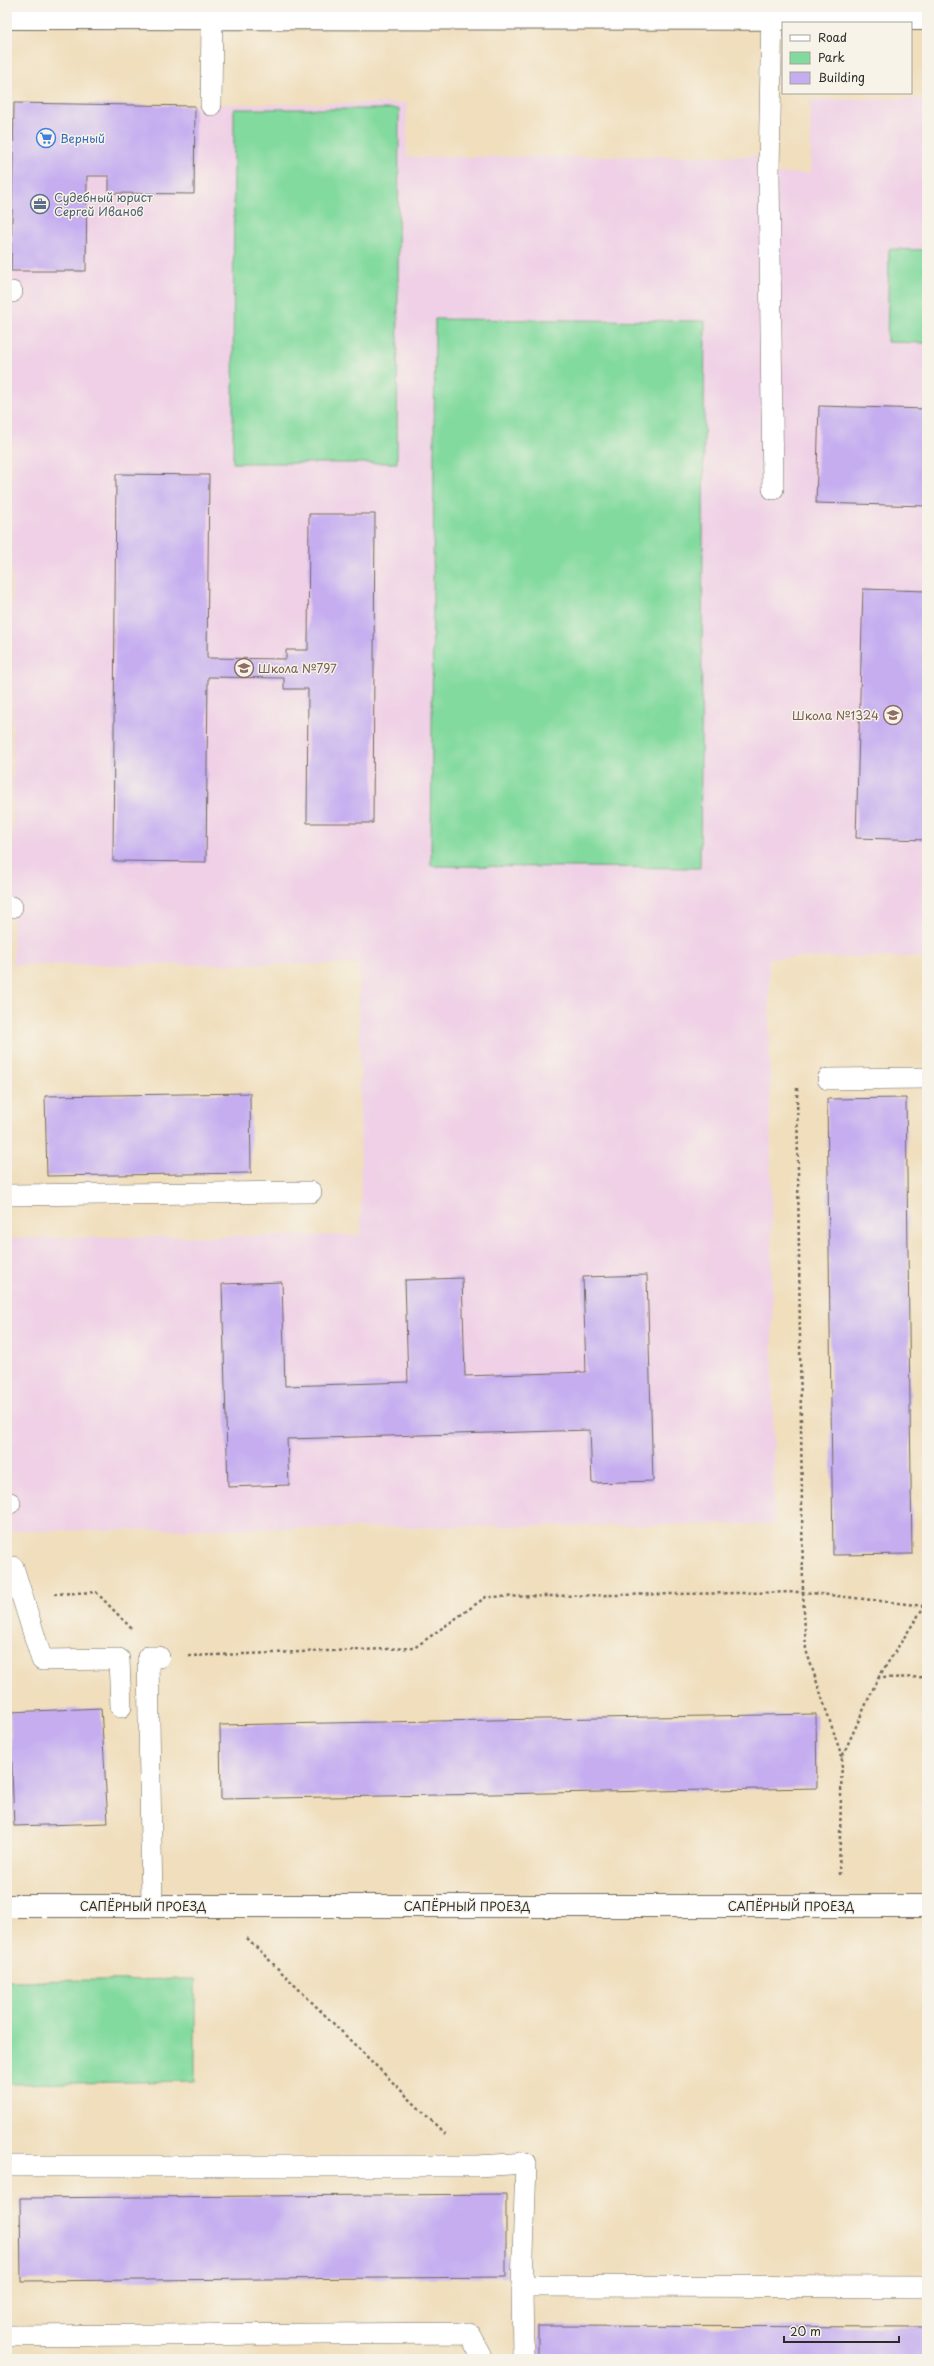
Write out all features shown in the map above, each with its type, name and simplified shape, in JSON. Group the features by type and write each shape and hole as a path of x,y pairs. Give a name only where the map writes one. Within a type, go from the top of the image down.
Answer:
{"street":[{"path":"7,18 212,18 267,13 772,13 927,19"},
{"name":"САПЁРНЫЙ ПРОЕЗД","path":"7,1906 927,1906"}],"lane":[{"path":"7,14 9,7"},
{"path":"772,13 770,174 773,490"},
{"path":"211,105 212,18"},
{"path":"828,1079 927,1078"},
{"path":"7,1195 311,1192"},
{"path":"7,1567 13,1567 42,1660 120,1659 122,1707"},
{"path":"152,1906 148,1657 159,1656"},
{"path":"7,2166 477,2166 526,2163 522,2286 523,2359"},
{"path":"522,2286 927,2287"},
{"path":"7,2336 469,2333 483,2359"}],"path":[{"path":"7,679 12,679"},
{"path":"828,1079 797,1079 803,1592 806,1650 842,1757 839,1882"},
{"path":"21,1595 96,1592 159,1656 414,1648 486,1597 803,1592 924,1606"},
{"path":"842,1757 878,1678 927,1602"},
{"path":"878,1678 927,1677"},
{"path":"215,1906 477,2166"}],"shaded area":[{"path":"927,99 927,957 769,958 774,1524 10,1531 8,1238 361,1235 359,964 13,965 11,271 14,103 195,106 226,104 407,103 407,157 758,156 758,173 769,174 811,173 810,100"}],"green space":[{"path":"234,109 399,109 397,463 233,463"},
{"path":"889,249 927,250 927,343 887,342"},
{"path":"435,319 705,321 700,868 431,866"},
{"path":"195,1979 195,2081 7,2084 7,1981"}],"building":[{"path":"14,103 195,106 194,194 109,193 109,176 87,176 86,271 11,271"},
{"path":"819,406 927,409 927,506 816,503"},
{"name":"Школа №797","path":"116,474 209,475 207,658 286,659 286,650 308,650 309,514 375,514 373,823 307,823 308,689 284,689 284,678 208,677 206,862 113,861"},
{"name":"Школа №1324","path":"863,589 927,591 927,840 856,838"},
{"path":"250,1093 251,1173 47,1176 45,1096"},
{"path":"906,1098 912,1554 833,1555 827,1099"},
{"path":"647,1275 653,1481 592,1483 590,1430 287,1439 289,1485 228,1487 222,1284 282,1282 285,1386 408,1382 405,1280 462,1278 465,1376 586,1372 583,1277"},
{"path":"101,1708 108,1823 14,1826 10,1712"},
{"path":"816,1714 817,1788 221,1799 220,1725"},
{"path":"506,2194 506,2277 21,2281 20,2198"},
{"path":"538,2326 927,2327 927,2359 538,2359"}],"place":[{"name":"Верный","path":"46,138"},
{"name":"Судебный юрист Сергей Иванов","path":"40,204"},
{"name":"Школа №797","path":"244,668"},
{"name":"Школа №1324","path":"893,715"}]}
